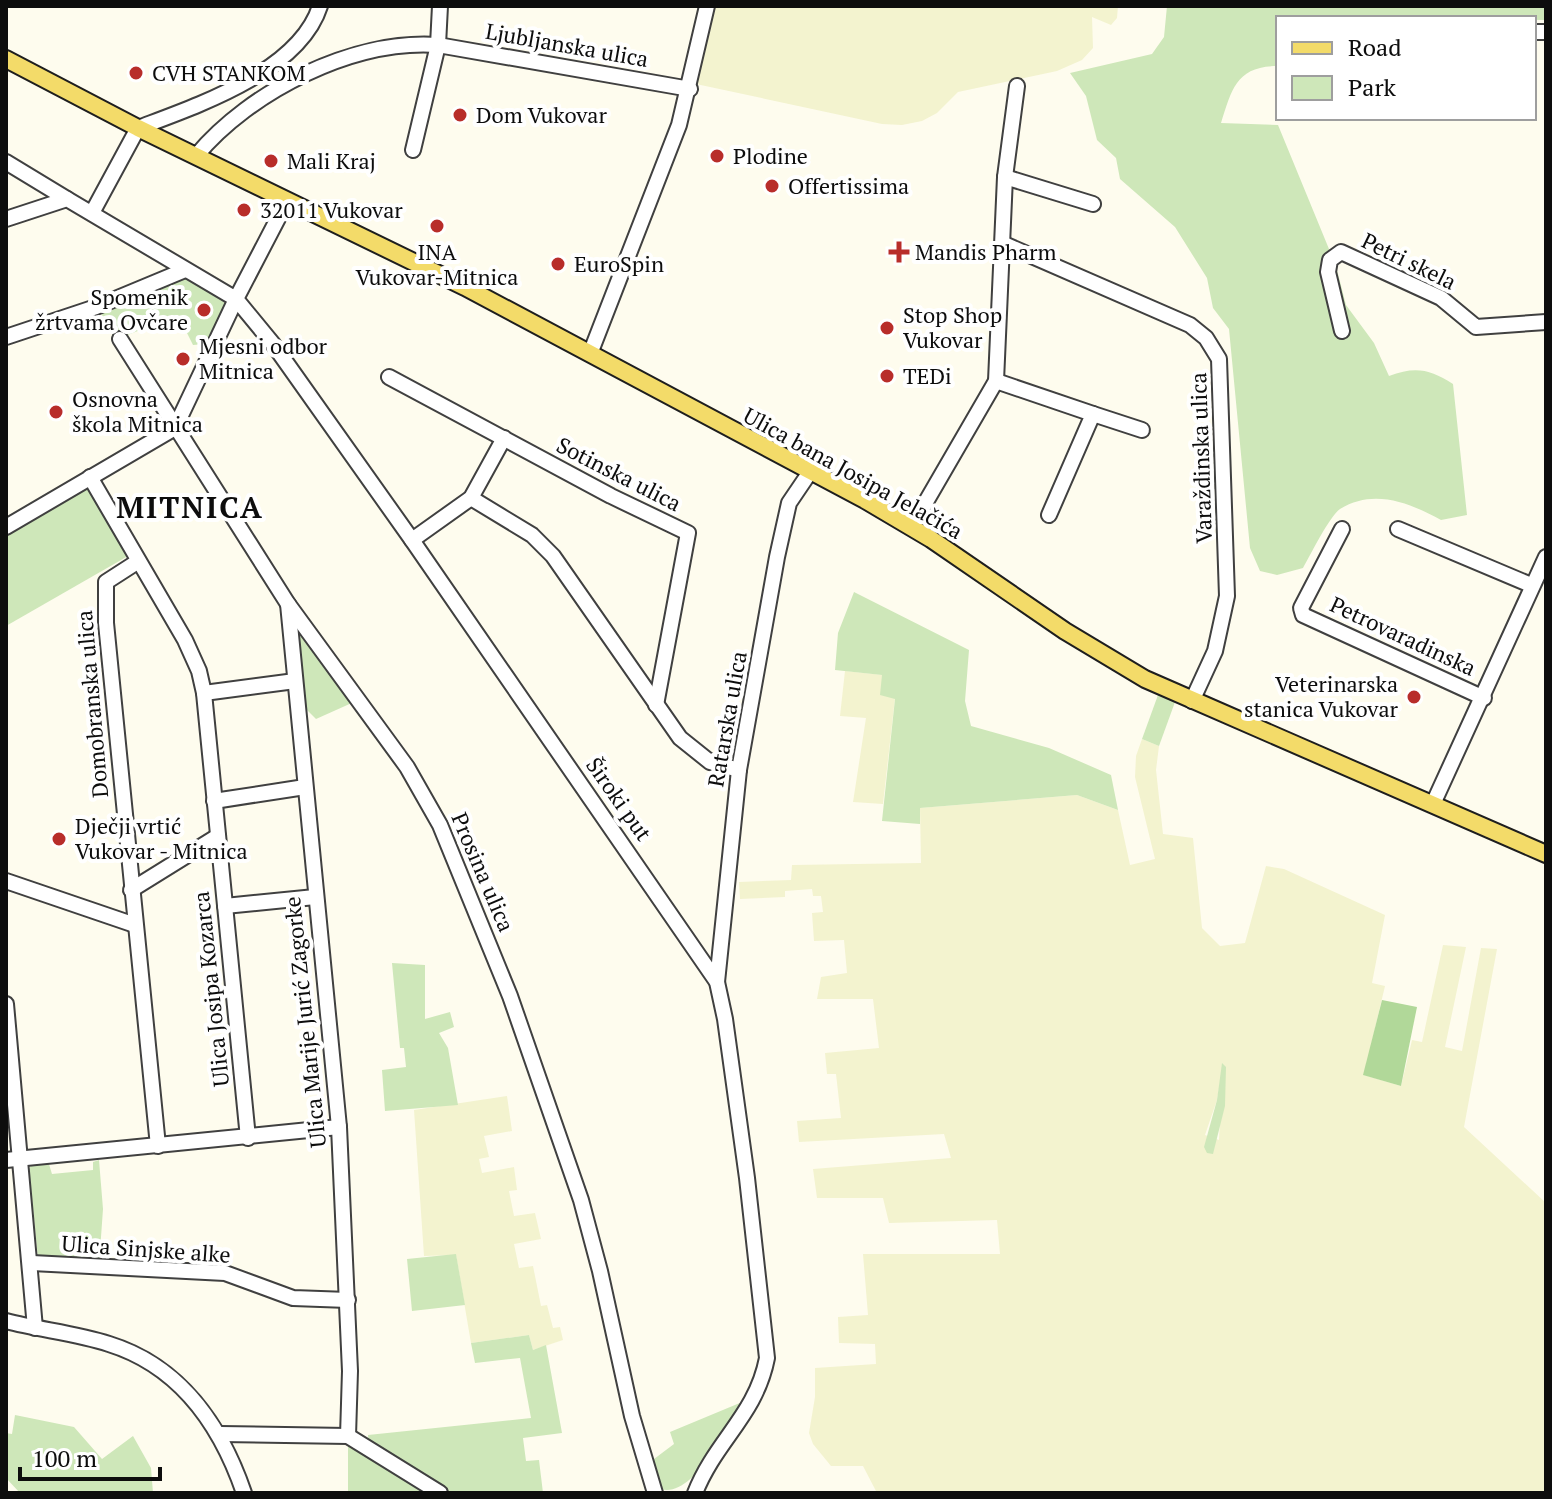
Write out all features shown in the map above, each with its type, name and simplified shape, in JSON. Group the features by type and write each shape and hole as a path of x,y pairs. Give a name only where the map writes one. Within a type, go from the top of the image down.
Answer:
{"main road":[{"name":"Ulica bana Josipa Jelačića","path":"6,59 138,128 465,287 909,525 1093,649 1192,701 1546,854"}],"street":[{"path":"92,213 138,128 201,104 270,66 308,30 320,6"},
{"path":"413,150 438,45 440,6"},
{"path":"590,354 675,137 690,89 707,6"},
{"name":"Ljubljanska ulica","path":"196,156 221,126 307,73 407,43 438,45 690,89"},
{"path":"909,525 916,519 996,381 1005,177 1017,86"},
{"path":"6,162 236,299"},
{"path":"1005,177 1093,204"},
{"path":"6,219 67,199"},
{"path":"6,527 175,428 287,201"},
{"name":"Varaždinska ulica","path":"1004,244 1190,325 1206,338 1219,359 1227,596 1215,651 1192,701"},
{"name":"Petri skela","path":"1342,331 1328,272 1330,260 1341,252 1441,298 1476,327 1546,322"},
{"path":"6,337 96,307 185,270"},
{"name":"Široki put","path":"236,299 273,344 412,540 717,982 743,1149 767,1358 762,1384 749,1411 710,1458 696,1493"},
{"name":"Prosina ulica","path":"120,339 288,604 413,776 440,825 510,996 581,1200 632,1416 655,1493"},
{"name":"Sotinska ulica","path":"389,377 688,533 656,705"},
{"path":"996,381 1142,430"},
{"path":"1049,515 1093,414"},
{"path":"412,540 471,498 504,438"},
{"name":"Ratarska ulica","path":"717,982 739,770 783,523 789,503 810,472"},
{"name":"Ulica Josipa Kozarca","path":"90,477 185,640 199,671 204,693 248,1138"},
{"path":"471,498 544,546 577,587 680,738 710,762 739,770"},
{"name":"Petrovaradinska","path":"1342,529 1301,608 1303,615 1484,698"},
{"path":"1398,529 1531,585"},
{"path":"1433,804 1546,557"},
{"name":"Domobranska ulica","path":"137,562 110,577 105,588 131,890 158,1146"},
{"name":"Ulica Marije Jurić Zagorke","path":"288,604 339,1127 348,1300 348,1436"},
{"path":"632,669 648,672 664,656"},
{"path":"204,693 295,681"},
{"path":"214,801 305,787"},
{"name":"Ulica Josipa Kozarca","path":"131,890 218,836"},
{"path":"6,881 135,925"},
{"path":"225,906 315,897"},
{"path":"6,1004 13,1159 32,1263 35,1328"},
{"path":"13,1159 339,1127"},
{"name":"Ulica Sinjske alke","path":"32,1263 225,1273 293,1298 348,1300"},
{"path":"6,1321 109,1344 156,1366 190,1397 220,1434 244,1493"},
{"path":"220,1434 348,1436 440,1493"},
{"path":"682,1493 696,1493"}],"green space":[{"path":"713,6 1118,6 1117,18 1111,25 1092,17 1093,48 1082,60 1057,71 958,92 937,113 922,121 902,125 882,124 696,84"},
{"path":"1167,6 1546,6 1546,20 1536,20 1536,16 1276,16 1276,66 1253,70 1238,81 1221,123 1278,125 1336,266 1346,305 1374,343 1389,376 1422,371 1453,384 1467,515 1441,520 1392,500 1366,499 1340,509 1320,536 1303,568 1277,575 1260,571 1250,548 1229,329 1213,308 1207,278 1175,227 1120,179 1116,158 1097,140 1086,96 1070,73 1152,54 1164,37"},
{"path":"183,275 225,301 205,344 193,345 178,315 115,340 99,309"},
{"path":"88,484 128,556 6,626 6,530"},
{"path":"854,592 969,650 965,701 971,726 1049,748 1111,775 1118,810 1077,795 920,808 920,824 882,821 895,699 880,695 882,675 835,670 838,633"},
{"path":"303,635 354,702 316,719 303,706 298,636"},
{"path":"845,671 883,675 895,698 883,804 853,802 866,718 840,716"},
{"path":"1158,695 1175,702 1159,746 1142,739"},
{"path":"1142,739 1159,746 1156,770 1163,834 1193,838 1202,928 1220,946 1245,943 1266,866 1284,869 1385,915 1372,983 1385,986 1364,1075 1401,1086 1412,1040 1422,1042 1443,945 1466,947 1445,1047 1462,1051 1481,948 1497,949 1464,1127 1546,1203 1546,1493 877,1493 863,1466 831,1466 813,1444 809,1433 815,1397 815,1368 876,1364 875,1344 839,1343 838,1317 868,1315 863,1254 1000,1254 997,1220 889,1223 883,1198 817,1198 813,1169 951,1158 944,1134 799,1142 797,1121 841,1118 836,1074 827,1074 825,1053 879,1048 873,999 817,999 821,977 847,973 844,940 814,941 812,913 823,912 821,896 813,896 812,889 785,891 785,897 740,899 739,882 791,880 792,865 921,863 920,808 1077,795 1118,810 1130,865 1155,859 1135,777 1136,756","holes":["1223,1064 1219,1140 1205,1135 1217,1100"]},
{"path":"392,963 425,965 425,1019 450,1012 454,1027 439,1033 448,1048 458,1105 385,1111 382,1070 406,1067 404,1048 400,1048"},
{"path":"1382,1000 1417,1007 1401,1086 1363,1075"},
{"path":"1222,1063 1226,1067 1225,1106 1213,1154 1207,1153 1204,1147 1217,1100"},
{"path":"507,1096 512,1131 484,1136 489,1157 479,1159 482,1173 514,1167 517,1190 509,1191 514,1216 535,1213 541,1239 514,1244 519,1268 533,1266 541,1306 547,1305 553,1328 560,1327 563,1340 533,1350 529,1335 471,1343 456,1255 424,1256 414,1110"},
{"path":"99,1160 103,1209 99,1265 38,1258 29,1169 32,1164 48,1161 52,1174 93,1170 93,1162"},
{"path":"456,1254 465,1305 412,1311 407,1259"},
{"path":"529,1335 533,1350 546,1345 562,1433 523,1438 526,1461 539,1460 543,1493 348,1493 348,1436 369,1447 368,1435 531,1418 520,1358 475,1363 471,1343"},
{"path":"747,1400 698,1472 673,1489 661,1489 650,1462 674,1444 670,1432"},
{"path":"15,1415 74,1427 102,1459 133,1436 151,1468 153,1493 20,1493 6,1478 6,1433 12,1434"}],"place":[{"name":"CVH STANKOM","path":"136,73"},
{"name":"Dom Vukovar","path":"460,115"},
{"name":"Plodine","path":"717,156"},
{"name":"Mali Kraj","path":"271,161"},
{"name":"Offertissima","path":"772,186"},
{"name":"32011 Vukovar","path":"244,210"},
{"name":"INA Vukovar-Mitnica","path":"437,226"},
{"name":"Mandis Pharm","path":"899,252"},
{"name":"EuroSpin","path":"558,264"},
{"name":"Spomenik žrtvama Ovčare","path":"204,310"},
{"name":"Stop Shop Vukovar","path":"887,328"},
{"name":"Mjesni odbor Mitnica","path":"183,359"},
{"name":"TEDi","path":"887,376"},
{"name":"Osnovna škola Mitnica","path":"56,412"},
{"name":"Veterinarska stanica Vukovar","path":"1414,697"},
{"name":"Dječji vrtić Vukovar - Mitnica","path":"59,839"}],"district":[{"name":"MITNICA","path":"190,508"}]}
